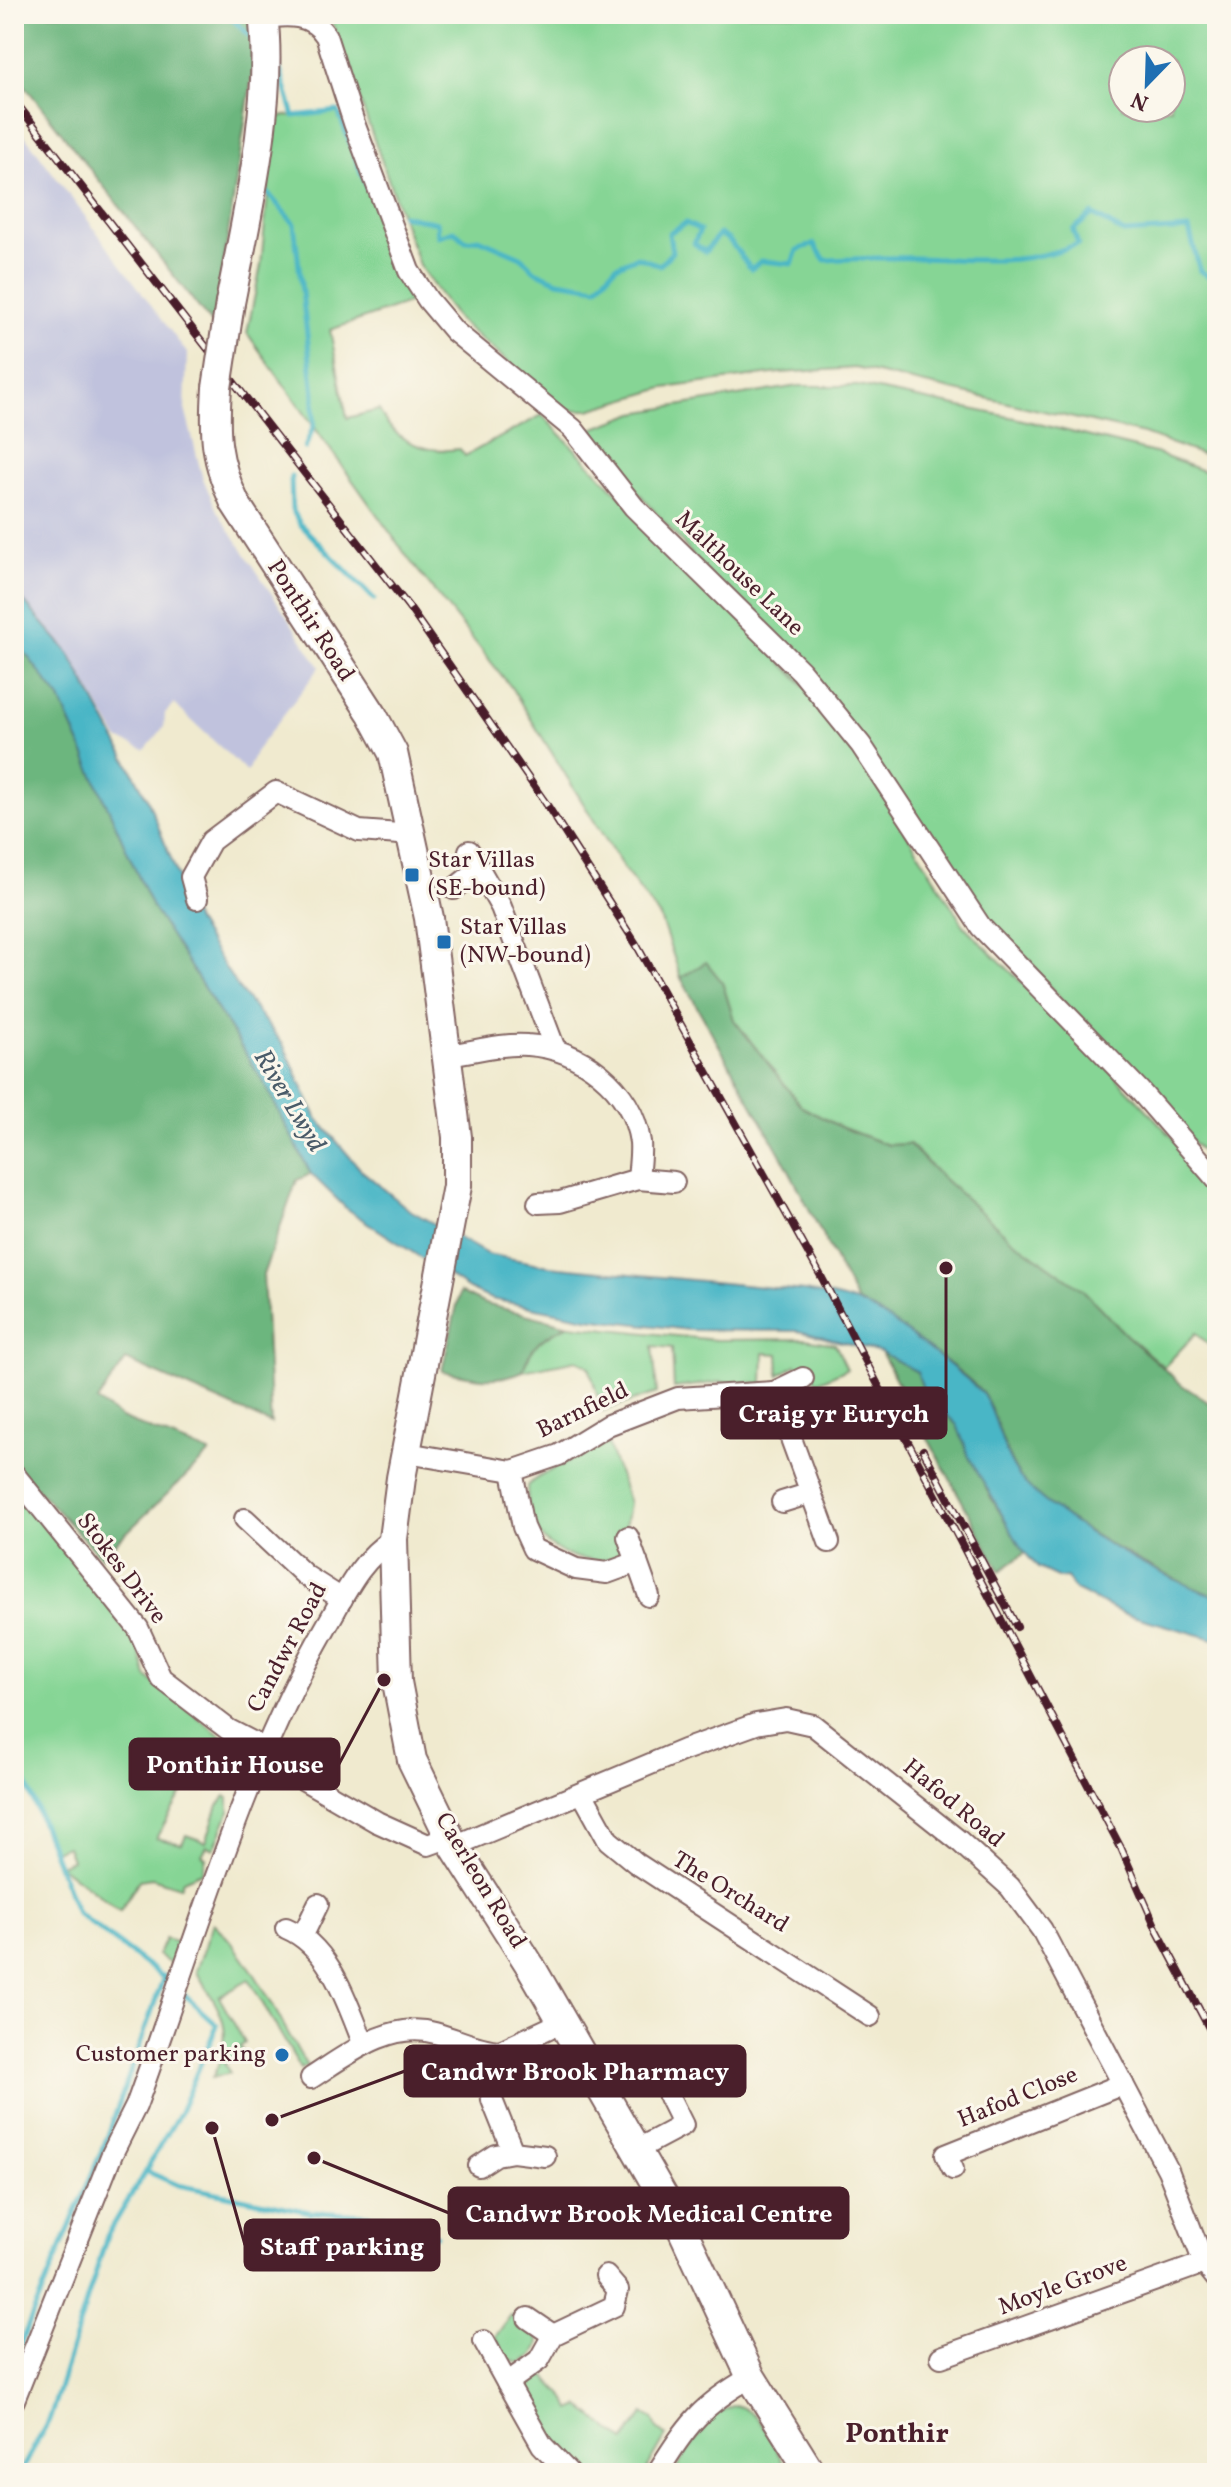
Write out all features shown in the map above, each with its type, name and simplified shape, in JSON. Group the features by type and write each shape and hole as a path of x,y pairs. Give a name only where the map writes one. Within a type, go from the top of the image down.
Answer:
{"main road":[{"name":"Ponthir Road","path":"263,16 266,71 248,208 217,388 214,426 219,468 235,503 372,714 393,753 429,918 457,1137 457,1186 448,1227"},
{"name":"Caerleon Road","path":"448,1227 393,1539 397,1682 412,1760 452,1842 562,2022 683,2231 751,2377 811,2473"}],"street":[{"name":"Malthouse Lane","path":"263,16 292,14 319,25 326,36 354,123 409,271 428,300 454,331 573,429 634,507 801,671 861,745 981,927 1140,1091 1217,1180"},
{"path":"197,899 191,877 211,841 276,792 359,831 413,835"},
{"path":"469,851 501,907 522,954 555,1049"},
{"path":"454,889 478,870"},
{"path":"447,1055 524,1044 555,1049 589,1064 615,1088 633,1119 640,1141 638,1179"},
{"path":"538,1203 565,1201 638,1179 674,1182"},
{"path":"565,1201 565,1222"},
{"name":"Barnfield","path":"407,1453 512,1471 559,1455 608,1425 678,1398 774,1392 803,1378"},
{"path":"774,1392 829,1542"},
{"path":"512,1471 523,1527 533,1549 576,1569 607,1573 637,1562"},
{"name":"Stokes Drive","path":"14,1474 138,1628 161,1678 229,1730 377,1822 428,1845 452,1842"},
{"path":"782,1502 811,1493"},
{"path":"245,1519 306,1576 342,1599"},
{"path":"628,1537 649,1596"},
{"name":"Candwr Road","path":"14,2400 112,2154 136,2106 263,1752 307,1657 342,1599 375,1551 393,1539"},
{"name":"Hafod Road","path":"452,1842 756,1724 786,1719 813,1725 958,1840 1010,1887 1042,1930 1168,2170 1210,2271"},
{"name":"The Orchard","path":"582,1793 608,1840 636,1863 870,2016"},
{"path":"318,1904 295,1932 340,1986 364,2045"},
{"path":"311,2078 364,2045 415,2029 500,2051 562,2022"},
{"path":"488,2050 492,2100 513,2152"},
{"name":"Hafod Close","path":"953,2169 946,2155 1123,2084"},
{"path":"636,2150 683,2125 669,2097"},
{"path":"479,2166 496,2155 513,2152 545,2156"},
{"name":"Moyle Grove","path":"941,2357 1210,2271"},
{"path":"507,2383 539,2360 553,2335 614,2306 618,2290 606,2276"},
{"path":"528,2318 553,2335"},
{"path":"484,2341 542,2445 569,2473"},
{"path":"657,2473 692,2419 715,2399 751,2377"}],"shaded area":[{"path":"14,121 187,353 185,409 202,476 217,511 320,667 255,752 247,772 174,704 165,713 164,727 145,750 118,739 69,653 14,590"}],"green space":[{"path":"14,14 251,14 253,69 214,327 14,72"},
{"path":"329,14 1217,14 1217,460 1144,434 855,368 780,373 664,388 589,410 565,410 457,319 419,265"},
{"path":"338,111 414,294 411,302 330,330 347,418 379,410 385,421 403,438 436,450 460,449 465,456 542,415 811,693 880,790 964,926 1090,1049 1189,1155 1217,1190 1217,1352 1196,1333 1164,1367 1125,1334 1083,1290 1011,1239 940,1176 910,1144 888,1145 840,1127 802,1107 734,1020 722,982 706,962 681,978 660,917 624,869 511,687 411,562 247,333 261,265 275,117"},
{"path":"798,386 858,386 1015,418 1155,453 1217,476 1217,1168 984,916 911,808 607,456 592,429 635,413"},
{"path":"14,638 60,699 151,905 263,1081 311,1174 297,1180 263,1275 271,1424 126,1360 97,1401 121,1418 210,1453 101,1557 14,1465"},
{"path":"706,962 722,982 734,1020 802,1107 840,1127 888,1145 909,1144 1011,1239 1083,1290 1125,1334 1182,1385 1217,1408 1217,1597 1111,1545 1055,1510 1020,1477 983,1394 932,1352 857,1302 788,1168 681,978"},
{"path":"460,1292 485,1304 569,1325 540,1342 530,1354 523,1371 512,1375 483,1378 442,1371"},
{"path":"569,1325 716,1340 805,1339 835,1344 847,1369 818,1382 796,1365 779,1375 778,1354 764,1353 763,1383 720,1382 674,1388 672,1348 653,1346 657,1393 602,1411 589,1367 577,1360 523,1371 530,1354 540,1342"},
{"path":"881,1352 917,1372 925,1394 957,1425 990,1496 1025,1553 1000,1571"},
{"path":"607,1441 629,1503 621,1554 601,1560 578,1558 556,1549 540,1535 529,1512 527,1486"},
{"path":"14,1488 135,1637 147,1677 251,1760 246,1771 215,1756 199,1764 156,1838 182,1844 186,1835 206,1842 218,1805 226,1796 229,1798 229,1812 214,1849 207,1846 202,1855 206,1858 202,1872 183,1880 180,1887 152,1878 139,1880 120,1911 59,1865 72,1860 67,1846 54,1851 21,1769 14,1761"},
{"path":"213,1923 253,1972 307,2066 301,2069 249,1980 219,1997 245,2043 240,2047 243,2051 224,2064 230,2073 212,2078 220,2061 225,2034 219,2011 196,1971"},
{"path":"165,1939 186,1945 177,1969 158,1955"},
{"path":"511,2315 538,2338 534,2355 521,2363 508,2360 495,2337"},
{"path":"542,2373 566,2398 571,2410 580,2406 624,2441 644,2413 653,2419 657,2429 666,2436 645,2473 587,2473 553,2438 525,2392 526,2386"},
{"path":"735,2405 745,2409 761,2423 788,2473 673,2473 714,2415"}],"water":[{"name":"River Lwyd","path":"14,590 69,653 147,798 196,922 238,988 283,1044 316,1117 361,1170 408,1209 487,1254 549,1266 804,1291 848,1300 873,1310 932,1351 977,1388 990,1406 1011,1463 1025,1483 1042,1499 1115,1548 1217,1597 1217,1640 1122,1613 1075,1590 1067,1577 1059,1578 1038,1568 1021,1548 969,1457 957,1425 925,1394 917,1372 881,1352 798,1331 689,1330 587,1318 491,1299 469,1289 348,1210 311,1174 263,1081 151,905 60,699 14,638"}],"waterway":[{"path":"227,14 251,37"},
{"path":"278,63 294,116 338,111 367,188"},
{"path":"268,193 294,224 314,394 314,425 305,448"},
{"path":"402,215 437,223 438,236 454,231 466,241 479,239 521,257 535,271 558,281 597,287 616,266 637,257 660,265 672,252 669,233 686,223 700,230 694,243 705,252 719,234 729,240 751,269 761,261 792,264 797,250 814,244 825,260 999,260 1037,256 1078,244 1073,230 1092,214 1124,233 1189,229 1200,271 1217,282"},
{"path":"291,476 292,509 300,524 374,599"},
{"path":"14,1761 21,1769 77,1913 172,1984"},
{"path":"14,2359 107,2138 164,1976"},
{"path":"20,2473 50,2418 107,2236 180,2112 217,2025 182,1993"},
{"path":"146,2171 178,2185 310,2212 384,2216 436,2235"}],"railway":[{"path":"14,100 408,606 545,802 636,944 822,1278 1121,1848 1157,1930 1217,2043"},
{"path":"923,1450 1017,1627"}],"place":[{"name":"Star Villas (SE-bound)","path":"412,875"},
{"name":"Star Villas (NW-bound)","path":"444,942"},
{"name":"Craig yr Eurych","path":"946,1268"},
{"name":"Ponthir House","path":"384,1680"},
{"name":"Customer parking","path":"282,2055"},
{"name":"Candwr Brook Pharmacy","path":"272,2120"},
{"name":"Staff parking","path":"212,2128"},
{"name":"Candwr Brook Medical Centre","path":"314,2158"}],"district":[{"name":"Ponthir","path":"897,2434"}]}
